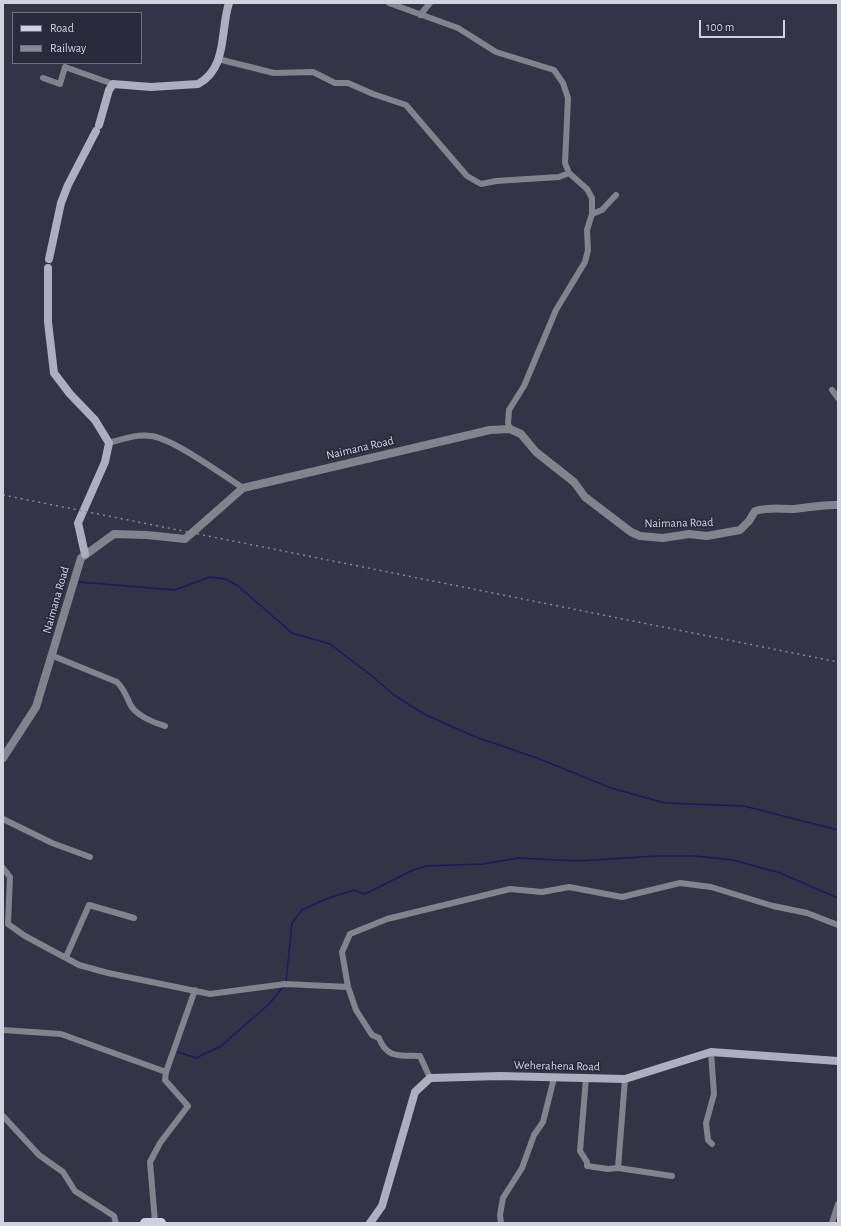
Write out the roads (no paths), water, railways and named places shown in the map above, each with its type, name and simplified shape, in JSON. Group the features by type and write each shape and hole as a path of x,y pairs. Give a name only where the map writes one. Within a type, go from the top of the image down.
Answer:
{"main road":[{"path":"49,259 61,203 68,185 98,128 109,90 113,84 151,87 198,84 211,74 218,59 224,43 229,3"},
{"path":"48,268 48,322 54,373 70,394 95,420 109,443 105,462 78,523 85,554"},
{"name":"Weherahena Road","path":"430,1078 500,1076 625,1079 711,1052 838,1061"},
{"path":"370,1223 382,1206 415,1092 430,1078"}],"street":[{"path":"389,3 458,28 496,52 554,70 563,83 568,98 565,163 569,173 587,189 592,198 592,214 587,230 588,250 585,262 556,310 524,386 509,410 508,423 510,429"},
{"path":"420,15 430,3"},
{"path":"218,59 274,73 305,70 313,72 335,83 348,83 373,94 406,105 467,176 481,184 496,181 559,177 569,173"},
{"path":"43,78 60,84 66,65 113,84"},
{"path":"592,214 602,210 616,195"},
{"path":"48,268 49,259"},
{"path":"832,390 838,398"},
{"name":"Naimana Road","path":"3,758 36,707 53,656 81,558 114,534 146,535 185,539 243,488 490,430 510,429 522,434 536,452 574,482 585,497 631,532 640,536 663,538 689,534 708,536 740,530 749,521 755,511 769,507 793,509 818,505 838,505"},
{"path":"109,443 132,436 152,436 175,444 243,488"},
{"path":"53,656 117,682 125,690 130,706 151,722 165,726"},
{"path":"3,819 52,843 90,856"},
{"path":"3,868 10,877 8,924 25,936 79,965 164,986 195,990 210,994 285,984 348,987"},
{"path":"430,1078 420,1056 393,1055 383,1049 379,1038 372,1035 356,1010 348,987 342,952 350,934 387,919 510,889 542,892 569,887 622,897 680,883 711,887 773,906 807,913 838,925"},
{"path":"66,958 89,905 134,918"},
{"path":"154,1223 150,1162 160,1143 188,1106 165,1080 166,1072 195,990"},
{"path":"3,1030 61,1034 166,1072"},
{"path":"711,1052 714,1094 706,1123 708,1140 712,1144"},
{"path":"501,1223 500,1215 503,1198 522,1168 534,1135 543,1122 554,1078"},
{"path":"586,1078 580,1151 587,1162 587,1166 608,1169 618,1168 672,1176"},
{"path":"618,1168 625,1079"},
{"path":"3,1116 39,1155 63,1172 75,1191 114,1216 116,1223"},
{"path":"832,1223 838,1204"}],"waterway":[{"path":"78,582 175,590 210,577 226,579 238,586 292,633 330,644 394,695 424,714 473,736 537,758 611,788 665,803 744,806 838,830"},
{"path":"286,982 292,923 302,910 326,899 354,890 365,894 413,870 426,866 483,864 518,858 578,861 656,856 694,856 733,860 780,873 838,898"},
{"path":"175,1051 196,1058 221,1046 269,1004 283,987"}],"railway":[{"path":"3,495 838,662"}]}
